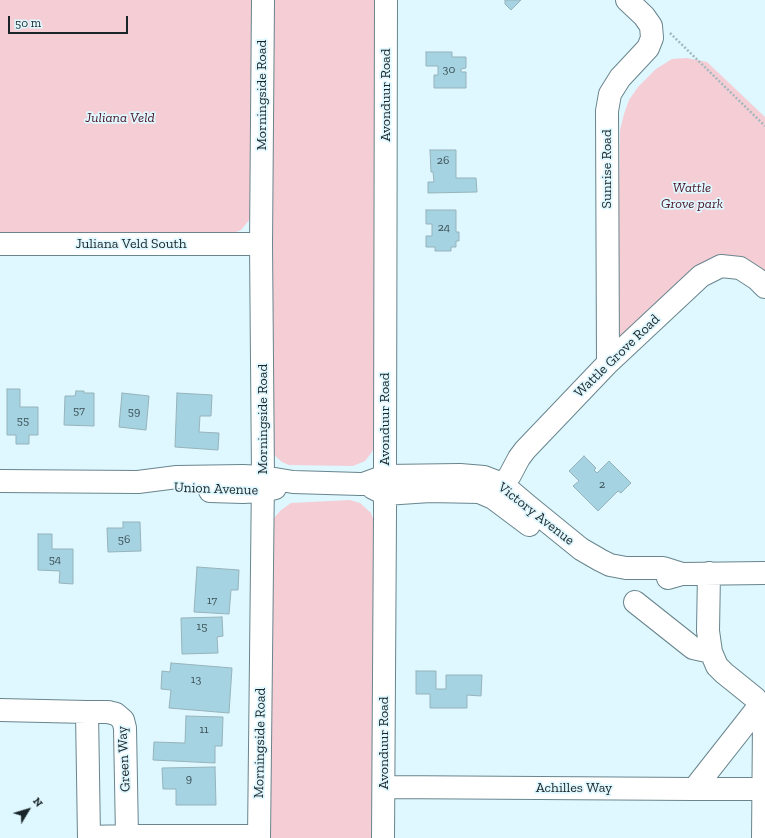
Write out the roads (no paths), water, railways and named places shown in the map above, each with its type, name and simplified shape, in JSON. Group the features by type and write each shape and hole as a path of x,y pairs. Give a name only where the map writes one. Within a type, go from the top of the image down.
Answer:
{"street":[{"name":"Morningside Road","path":"259,837 263,484 261,244 263,0"},
{"name":"Avonduur Road","path":"383,838 386,0"},
{"name":"Sunrise Road","path":"608,363 607,111 610,94 620,78 648,48 652,38 650,26 644,16 627,0"},
{"name":"Juliana Veld South","path":"0,244 261,244"},
{"name":"Wattle Grove Road","path":"498,491 525,450 608,363 701,276 721,266 740,268 757,279 765,287"},
{"name":"Union Avenue","path":"0,481 138,482 178,477 263,484 293,482 385,485"},
{"name":"Victory Avenue","path":"385,485 430,491 498,491 572,558 597,574 613,579 663,579 682,574 765,573"},
{"path":"709,573 708,631 711,652 717,666 755,698 762,707 764,722 763,838"},
{"path":"635,602 693,648 711,652"},
{"path":"694,789 762,707"},
{"name":"Green Way","path":"0,710 108,712 116,714 123,720 125,728 127,836"},
{"path":"87,712 89,837 259,837"},
{"name":"Achilles Way","path":"384,787 764,789"}],"park label":[{"name":"Juliana Veld","path":"120,118"},
{"name":"Wattle Grove park","path":"692,196"}]}
